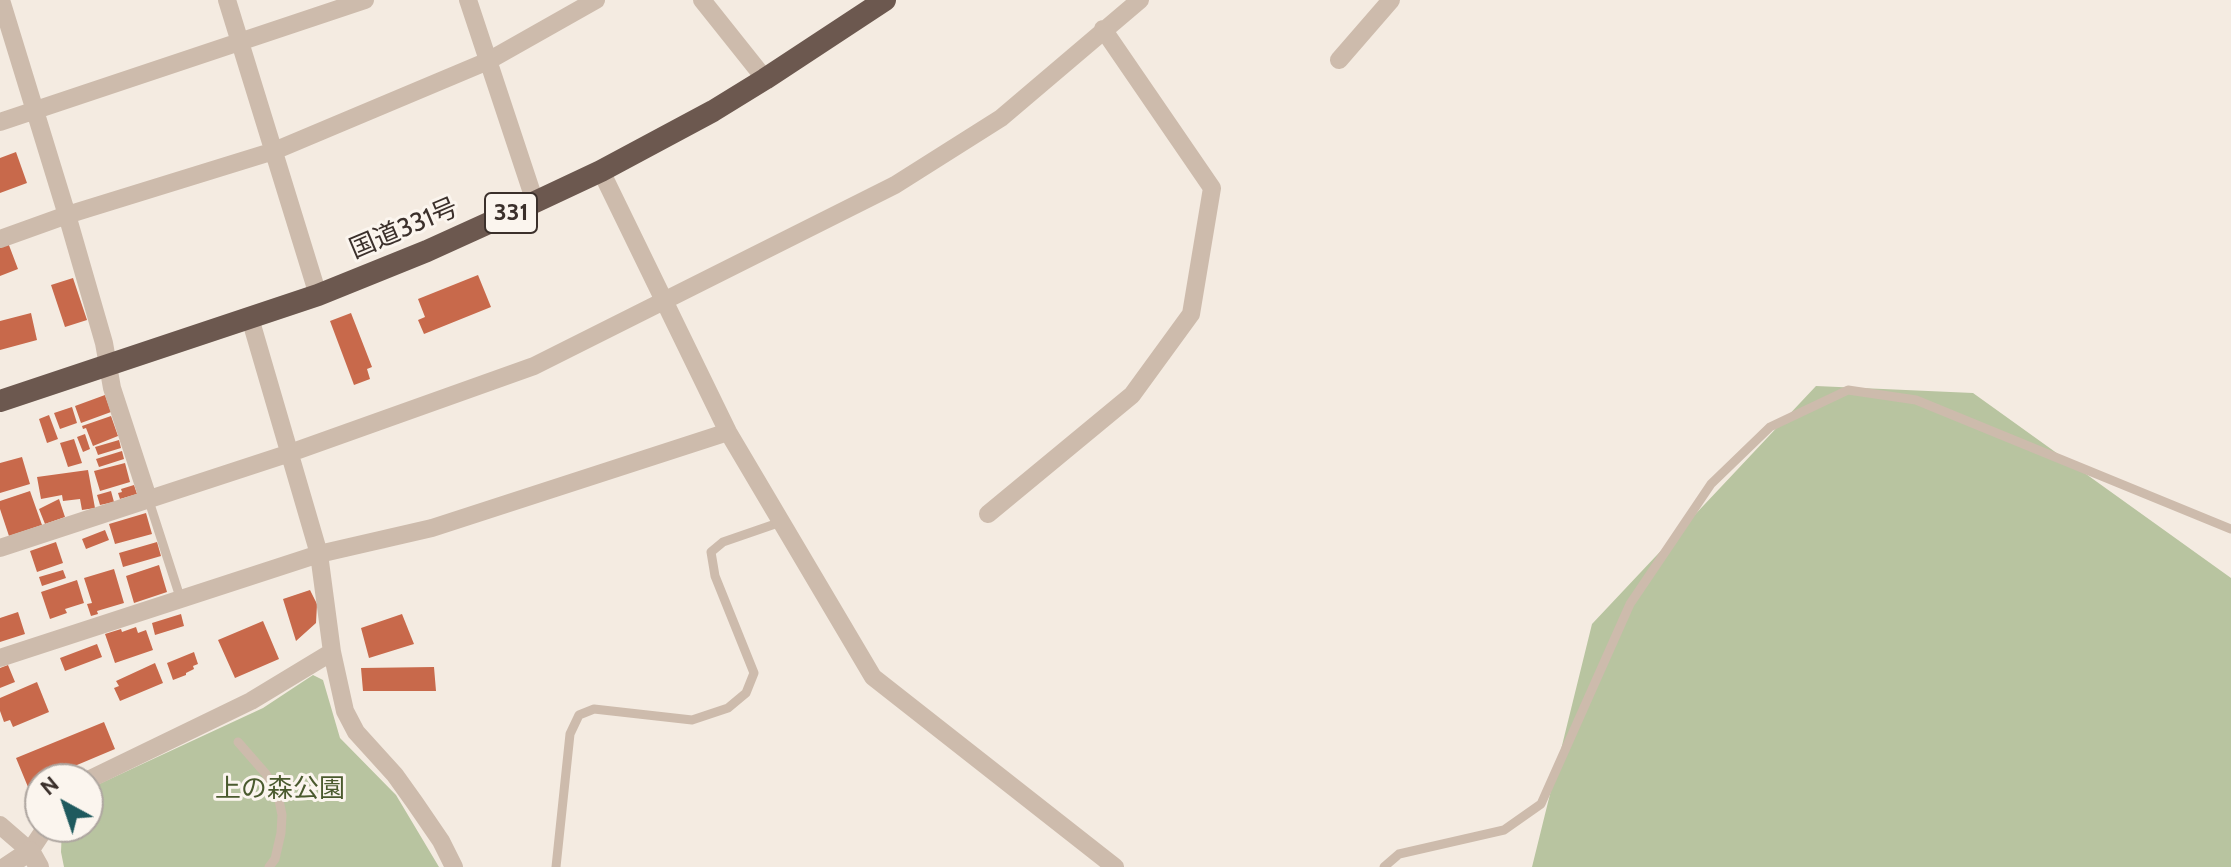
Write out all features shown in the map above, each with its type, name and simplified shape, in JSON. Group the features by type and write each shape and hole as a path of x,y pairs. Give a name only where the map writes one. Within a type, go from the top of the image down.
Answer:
{"highway":[{"name":"国道331号","path":"0,401 318,295 427,251 535,202 601,171 765,79 878,2"}],"street":[{"path":"1,0 67,215 109,365 112,388 148,498"},
{"path":"227,0 318,295"},
{"path":"0,122 365,0"},
{"path":"468,0 535,202"},
{"path":"0,239 274,151 488,61 596,0"},
{"path":"702,0 765,79"},
{"path":"0,548 290,453 534,366 895,185 1001,118 1140,0"},
{"path":"1339,60 1391,0"},
{"path":"988,514 1132,395 1191,314 1212,188 1103,29"},
{"path":"601,171 728,432 873,677 1115,867"},
{"path":"250,318 319,554 332,652 345,711 356,732 395,775 415,803 441,841 454,867"},
{"path":"0,658 319,554 432,528 728,432"},
{"path":"104,772 251,701 332,652"},
{"path":"0,825 35,859"},
{"path":"6,867 35,859"}],"lane":[{"path":"1384,867 1399,854 1504,830 1541,804 1630,604 1711,484 1770,427 1848,390 1916,400 2231,529"},
{"path":"148,498 181,600"},
{"path":"556,867 570,734 579,715 594,709 692,720 728,708 746,693 754,673 715,576 711,552 723,542 781,522"},
{"path":"238,742 266,774 278,795 282,815 281,833 275,859 269,867"}],"green space":[{"path":"1816,386 1973,393 2231,578 2231,867 1532,867 1592,624"},
{"name":"上の森公園","path":"313,675 323,680 340,738 396,795 439,867 64,867 61,843 104,843 104,782 263,708"}],"building":[{"path":"16,152 27,183 0,193 0,158"},
{"path":"7,240 18,269 0,276 0,243"},
{"path":"478,275 491,307 424,334 418,320 425,317 418,299"},
{"path":"73,278 87,320 65,327 51,285"},
{"path":"31,313 37,340 0,350 0,321"},
{"path":"351,313 372,367 367,369 370,379 354,385 330,321"},
{"path":"105,395 111,412 81,423 75,406"},
{"path":"72,407 77,423 60,429 54,413"},
{"path":"49,415 58,439 47,443 39,419"},
{"path":"111,416 118,436 93,446 86,428 82,426"},
{"path":"85,434 90,449 83,452 77,437"},
{"path":"74,439 82,463 68,467 60,443"},
{"path":"119,440 121,448 98,455 95,447"},
{"path":"122,451 124,459 99,467 96,459"},
{"path":"22,457 30,484 0,493 0,463"},
{"path":"125,463 130,482 100,491 94,471"},
{"path":"88,470 95,508 82,510 80,499 63,501 62,495 41,499 37,477"},
{"path":"134,485 137,494 120,499 118,493 122,492 121,489"},
{"path":"30,491 42,525 9,536 0,501"},
{"path":"111,491 114,502 100,505 97,495"},
{"path":"59,499 65,517 45,524 39,509"},
{"path":"146,513 152,534 115,544 109,524"},
{"path":"105,530 109,540 86,549 82,539"},
{"path":"56,542 63,563 37,572 30,551"},
{"path":"157,542 161,556 123,567 119,553"},
{"path":"159,565 167,592 134,603 126,576"},
{"path":"114,569 124,603 97,611 98,614 91,616 87,604 92,603 84,578"},
{"path":"63,570 66,578 42,586 39,577"},
{"path":"77,580 84,603 65,609 67,613 50,619 41,592"},
{"path":"310,590 317,604 316,623 296,641 283,599"},
{"path":"18,612 25,634 0,642 0,618"},
{"path":"181,614 184,626 155,635 152,623"},
{"path":"402,614 414,644 369,658 361,628"},
{"path":"263,621 279,659 235,678 218,640"},
{"path":"136,627 138,633 146,630 153,650 115,663 105,634"},
{"path":"97,644 102,657 65,671 60,658"},
{"path":"194,652 198,664 186,675 173,680 167,663"},
{"path":"155,663 163,683 120,701 114,688 119,686 116,681"},
{"path":"8,665 15,682 0,688 0,668"},
{"path":"434,667 436,691 363,691 361,668"},
{"path":"37,682 49,712 13,727 10,720 4,722 0,698"},
{"path":"104,722 115,749 82,763 24,763 24,777 16,758"}]}
